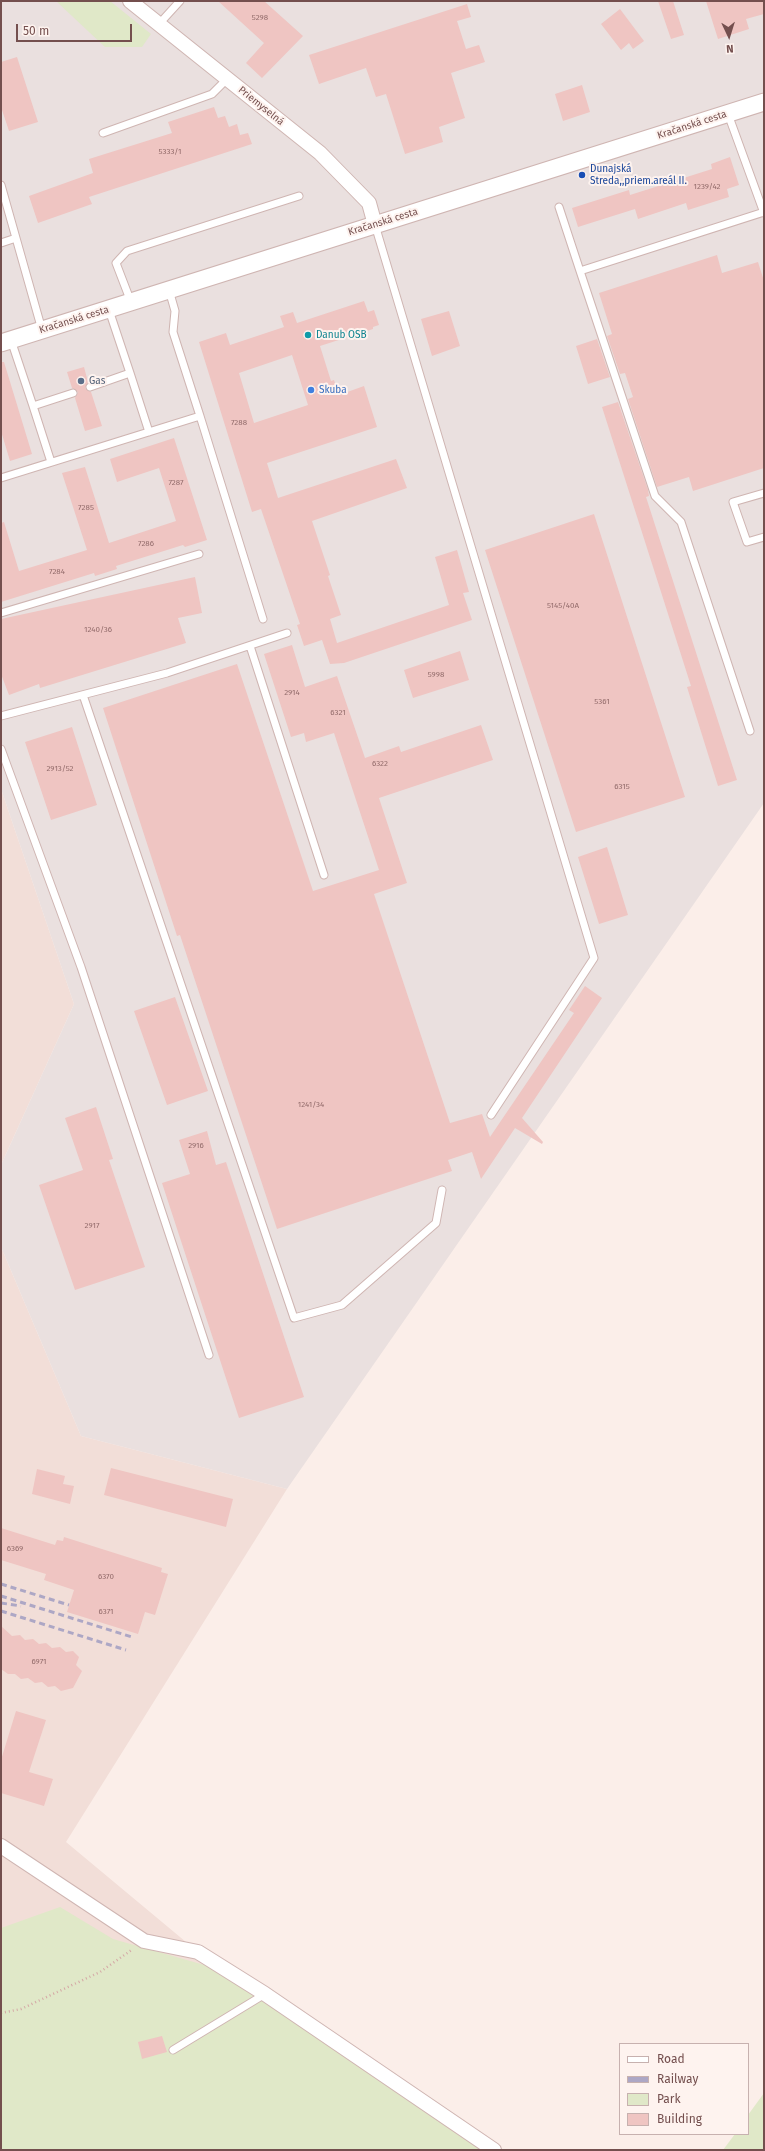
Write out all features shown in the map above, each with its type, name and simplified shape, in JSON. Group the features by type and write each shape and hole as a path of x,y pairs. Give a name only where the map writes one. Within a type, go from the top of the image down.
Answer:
{"street":[{"name":"Priemyselná","path":"130,1 320,153 369,203 375,225"},
{"name":"Kračanská cesta","path":"6,341 764,102"},
{"path":"1,1846 144,1941 198,1952 266,1994 494,2150"}],"lane":[{"path":"159,24 180,1"},
{"path":"103,133 212,94 227,79"},
{"path":"580,271 764,212 728,113"},
{"path":"1,186 42,330"},
{"path":"131,302 116,263 127,251 299,196"},
{"path":"559,207 655,496 681,522 750,731"},
{"path":"375,225 594,958 491,1115"},
{"path":"1,243 16,238"},
{"path":"168,290 175,311 173,332 263,619"},
{"path":"109,309 149,432"},
{"path":"6,341 34,406 51,462"},
{"path":"90,387 130,373"},
{"path":"34,406 73,392"},
{"path":"1,478 200,416"},
{"path":"764,493 733,502 747,542 764,537"},
{"path":"1,613 199,554"},
{"path":"1,716 167,673 287,633"},
{"path":"250,646 324,875"},
{"path":"83,695 294,1318 342,1305 348,1300 436,1223 442,1190"},
{"path":"1,750 81,967 209,1355"},
{"path":"173,2050 266,1994"}],"path":[{"path":"1,2013 21,2009 100,1972 144,1941"}],"shaded area":[{"path":"1,1 764,1 764,803 287,1489 81,1436 1,1247 1,1165 74,1004 1,789"},
{"path":"1,789 74,1004 1,1165"},
{"path":"1,1247 81,1436 287,1489 66,1842 198,1952 265,1994 1,2150"}],"green space":[{"path":"56,1 110,1 151,34 142,47 105,47"},
{"path":"60,1907 113,1939 229,1972 482,2150 1,2150 1,1928"},
{"path":"764,2093 764,2150 723,2150 734,2135 749,2135 749,2114"}],"building":[{"path":"218,1 264,1 303,36 262,78 246,63 264,43"},
{"path":"658,1 673,1 684,35 671,39"},
{"path":"706,1 764,1 764,14 746,19 749,29 718,39"},
{"path":"467,4 471,17 457,21 466,49 479,45 485,62 451,73 465,118 439,127 443,142 405,154 386,94 376,97 366,68 319,84 309,55"},
{"path":"620,9 644,41 633,49 629,43 621,50 601,24"},
{"path":"17,57 38,122 9,131 1,107 1,62"},
{"path":"582,85 590,112 563,121 555,94"},
{"path":"214,107 218,118 225,116 229,127 237,124 240,135 248,133 252,144 89,197 92,204 38,223 29,196 93,173 89,159 172,133 168,122"},
{"path":"730,157 739,185 727,189 729,197 688,210 686,203 638,219 635,209 578,227 572,208 629,190 630,195 712,169 711,164"},
{"path":"717,255 722,273 758,262 764,281 764,468 693,491 689,477 657,487 628,399 633,397 625,373 620,374 607,336 612,334 599,293"},
{"path":"364,301 368,312 374,310 379,325 373,327 373,329 320,346 331,381 334,380 339,395 364,386 377,427 267,463 278,498 396,459 407,488 312,521 330,575 328,576 341,615 330,619 337,643 449,605 435,557 457,550 469,592 463,593 472,620 344,663 330,664 322,640 304,646 297,625 300,624 261,509 252,512 199,342 226,333 230,345 284,327 280,316 293,312 297,323","holes":["292,355 308,405 254,423 239,373"]},
{"path":"449,311 460,346 432,356 421,319"},
{"path":"597,339 610,377 588,384 576,346"},
{"path":"1,362 4,362 32,454 10,461 1,431"},
{"path":"84,367 88,382 85,388 91,392 102,426 85,431 75,398 78,392 72,388 67,372"},
{"path":"618,402 648,490 649,496 646,497 737,780 718,786 687,687 691,686 602,407"},
{"path":"174,438 207,540 185,547 183,545 116,566 117,569 95,576 94,573 1,602 1,523 4,522 19,571 87,550 62,473 85,467 109,543 176,521 159,468 117,482 110,459"},
{"path":"594,514 685,797 576,832 485,550"},
{"path":"195,577 202,613 178,618 186,643 40,688 39,684 9,695 1,674 1,619"},
{"path":"292,645 305,687 337,676 365,758 399,746 401,752 481,725 493,760 379,798 407,883 374,894 450,1123 482,1114 490,1137 574,1013 569,1010 585,986 602,998 522,1118 543,1142 542,1144 515,1128 481,1179 472,1152 448,1160 452,1171 277,1229 180,935 177,936 103,708 237,664 313,891 379,870 334,733 306,742 304,733 291,737 264,654"},
{"path":"460,651 469,680 413,698 404,670"},
{"path":"72,727 97,805 51,820 25,742"},
{"path":"607,847 628,915 599,924 578,857"},
{"path":"175,997 208,1091 167,1105 134,1011"},
{"path":"96,1107 113,1159 109,1160 145,1267 75,1290 39,1185 83,1170 65,1118"},
{"path":"207,1131 216,1165 226,1162 304,1397 239,1418 162,1183 190,1174 179,1140"},
{"path":"111,1468 233,1499 226,1527 104,1495"},
{"path":"37,1469 65,1476 63,1484 74,1486 70,1504 32,1494"},
{"path":"1,1528 55,1545 57,1540 63,1541 64,1537 162,1568 161,1572 168,1574 155,1615 145,1612 138,1634 67,1612 74,1590 44,1580 46,1574 1,1560"},
{"path":"1,1626 12,1636 20,1635 25,1640 33,1639 39,1644 46,1643 52,1648 60,1647 66,1652 73,1651 79,1657 76,1665 82,1671 73,1688 61,1691 55,1686 48,1687 42,1682 35,1683 28,1678 21,1679 15,1674 8,1674 1,1669"},
{"path":"16,1711 46,1720 29,1772 53,1779 44,1806 1,1793 1,1760"},
{"path":"162,2036 167,2052 142,2059 138,2042"}],"railway":[{"path":"1,1584 69,1605"},
{"path":"1,1596 132,1637"},
{"path":"1,1603 21,1606"},
{"path":"1,1611 126,1650"}],"place":[{"name":"Dunajská Streda,,priem.areál II.","path":"582,175"},
{"name":"Danub OSB","path":"308,335"},
{"name":"Gas","path":"81,381"},
{"name":"Skuba","path":"311,390"}]}
